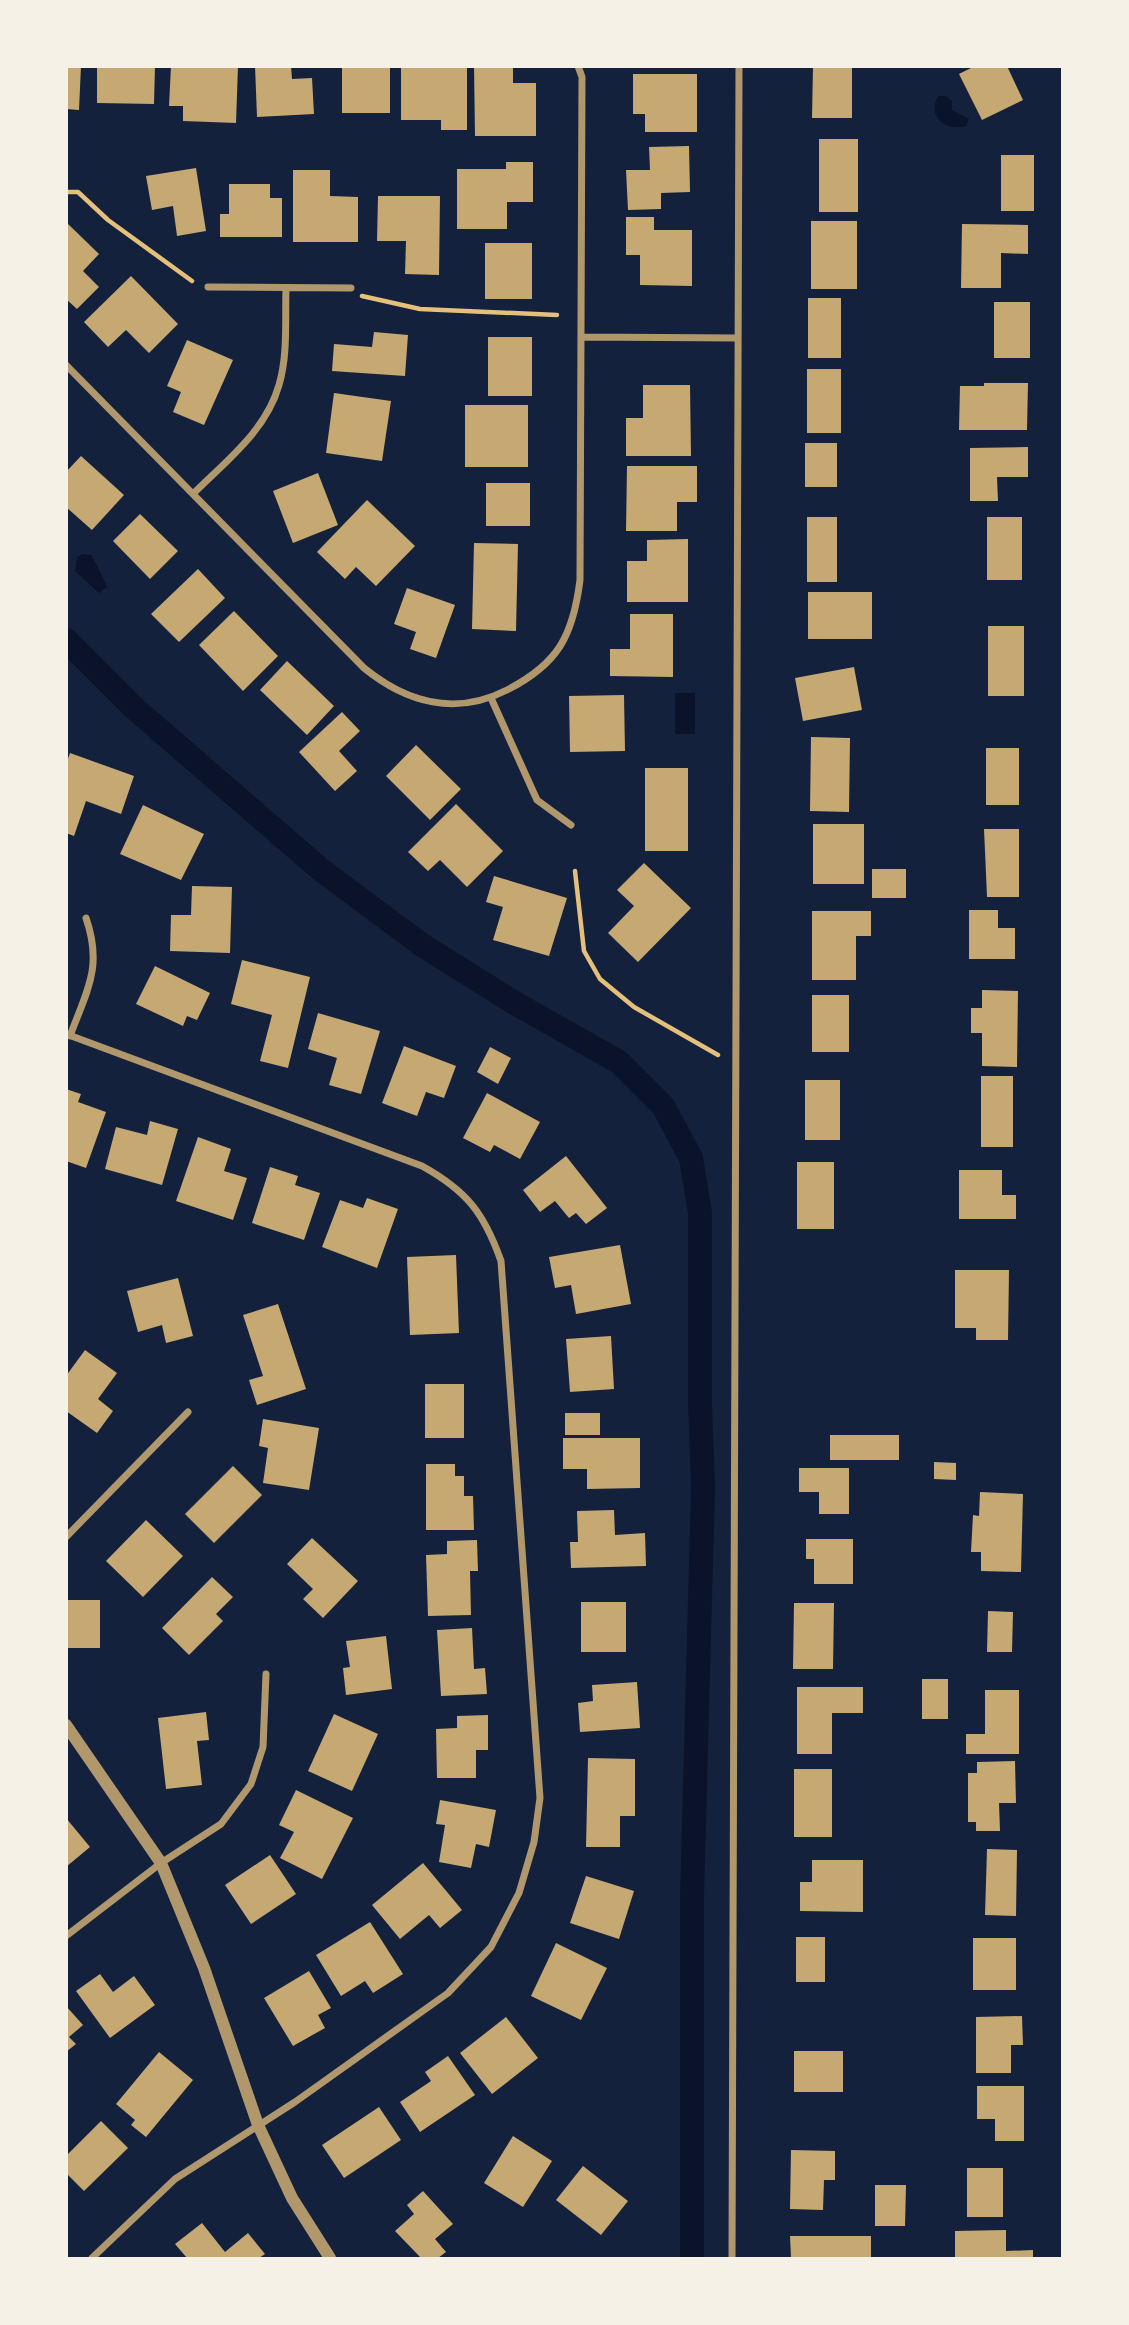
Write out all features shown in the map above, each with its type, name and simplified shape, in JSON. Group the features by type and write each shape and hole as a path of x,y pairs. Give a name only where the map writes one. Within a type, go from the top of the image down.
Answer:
{"street":[{"path":"66,365 364,668 385,685 409,697 434,704 462,705 491,698 536,675 554,656 568,632 577,607 580,580 582,77 578,66"},
{"path":"732,2259 739,66"},
{"path":"208,287 351,288"},
{"path":"193,494 256,431 271,408 280,383 284,356 286,288"},
{"path":"581,337 738,338"},
{"path":"491,698 537,800 571,825"},
{"path":"86,918 94,943 94,972 68,1035 422,1166 454,1184 478,1210 501,1261 540,1798 534,1842 519,1893 491,1947 448,1993 175,2179 92,2259"},
{"path":"66,1537 188,1412"},
{"path":"66,1936 161,1863 222,1824 251,1784 263,1747 266,1674"},
{"path":"66,1725 161,1863 204,1968 258,2124 292,2198 330,2259"}],"path":[{"path":"66,192 78,192 108,220 192,281"},
{"path":"362,296 420,309 557,316"},
{"path":"575,871 584,951 600,979 634,1007 719,1055"}],"water":[{"path":"938,96 946,96 952,101 952,110 969,119 966,126 952,127 940,121 935,110"},
{"path":"83,554 91,555 106,584 107,587 99,593 75,571 77,557"},
{"path":"675,693 695,693 695,734 675,734"}],"building":[{"path":"66,66 81,66 79,110 66,109"},
{"path":"97,66 155,66 154,104 97,103"},
{"path":"171,66 238,66 236,123 183,121 183,106 169,106"},
{"path":"255,66 291,66 292,79 312,78 314,114 257,117"},
{"path":"342,66 390,66 390,113 342,113"},
{"path":"401,66 467,66 467,130 441,130 441,120 401,120"},
{"path":"474,66 513,66 513,83 536,83 536,136 475,136"},
{"path":"813,66 852,66 852,118 812,118"},
{"path":"975,66 1007,66 1023,100 982,120 959,74"},
{"path":"633,74 697,74 697,132 645,132 645,114 633,114"},
{"path":"819,139 858,139 858,212 819,212"},
{"path":"689,146 690,192 661,193 661,209 628,210 626,170 650,170 649,147"},
{"path":"1001,155 1034,155 1034,211 1001,211"},
{"path":"506,162 533,162 533,202 507,202 507,229 457,229 457,169 506,169"},
{"path":"196,168 206,231 177,236 173,206 152,210 146,176"},
{"path":"293,170 330,170 330,196 358,197 358,242 293,242"},
{"path":"229,184 270,184 270,198 282,198 282,237 220,237 220,214 229,214"},
{"path":"378,196 440,196 439,275 405,274 406,241 377,241"},
{"path":"626,217 654,217 654,230 692,230 692,286 640,285 640,255 626,255"},
{"path":"811,221 857,221 857,289 811,289"},
{"path":"66,222 99,254 83,271 99,287 77,309 66,299"},
{"path":"962,224 1028,225 1028,254 1001,253 1001,288 961,288"},
{"path":"485,243 532,243 532,299 485,299"},
{"path":"131,276 178,324 149,353 126,330 108,347 84,322"},
{"path":"808,298 841,298 841,358 808,358"},
{"path":"994,302 1030,302 1030,358 994,358"},
{"path":"374,332 408,335 405,376 332,371 334,344 372,347"},
{"path":"488,337 532,337 532,396 488,396"},
{"path":"187,340 233,360 204,425 173,412 181,392 167,386"},
{"path":"807,369 841,369 841,433 807,433"},
{"path":"984,383 1028,383 1027,430 959,430 960,386 984,386"},
{"path":"643,385 690,385 691,456 626,456 626,418 643,418"},
{"path":"334,393 391,401 382,461 326,453"},
{"path":"465,405 528,405 528,467 465,467"},
{"path":"805,443 837,443 837,487 805,487"},
{"path":"1028,447 1028,477 997,477 998,501 970,501 970,448"},
{"path":"81,456 124,495 92,530 66,507 66,472"},
{"path":"627,466 697,466 697,502 677,502 677,531 626,531"},
{"path":"318,473 338,525 293,543 273,491"},
{"path":"486,483 530,483 530,526 486,526"},
{"path":"367,500 415,546 376,586 356,567 345,579 317,552"},
{"path":"140,514 178,551 150,579 113,541"},
{"path":"807,517 837,517 837,582 807,582"},
{"path":"987,517 1022,517 1022,580 987,580"},
{"path":"688,539 688,602 627,602 627,561 647,561 647,540"},
{"path":"474,543 518,544 516,631 472,629"},
{"path":"198,569 225,598 179,642 151,614"},
{"path":"407,588 455,605 436,658 410,649 416,632 394,624"},
{"path":"808,592 872,592 872,639 808,639"},
{"path":"234,611 278,656 243,691 199,645"},
{"path":"630,614 673,614 673,677 610,676 610,649 630,649"},
{"path":"988,626 1024,626 1024,696 988,696"},
{"path":"287,661 334,706 307,735 260,690"},
{"path":"854,667 862,710 803,721 795,678"},
{"path":"624,695 625,751 570,752 569,696"},
{"path":"342,712 360,731 339,751 357,771 335,791 299,752"},
{"path":"811,737 850,738 849,812 810,811"},
{"path":"416,745 461,789 430,820 386,776"},
{"path":"986,748 1019,748 1019,805 986,805"},
{"path":"70,753 134,776 121,814 86,801 74,836 66,833 66,764"},
{"path":"645,768 688,768 688,851 645,851"},
{"path":"456,804 503,851 467,887 440,860 428,871 408,852"},
{"path":"143,805 204,834 181,880 120,854"},
{"path":"813,824 864,824 864,884 813,884"},
{"path":"984,829 1019,829 1019,897 987,897"},
{"path":"644,863 691,908 638,962 608,933 634,906 617,890"},
{"path":"872,869 906,869 906,898 872,898"},
{"path":"494,876 567,898 549,956 493,940 503,907 486,902"},
{"path":"192,886 232,887 230,953 170,951 171,915 191,915"},
{"path":"969,910 998,910 998,928 1015,928 1015,959 969,959"},
{"path":"812,911 871,911 871,936 856,936 856,980 812,980"},
{"path":"242,960 310,977 288,1068 260,1061 272,1015 231,1004"},
{"path":"155,966 210,993 197,1020 187,1016 183,1026 136,1004"},
{"path":"982,990 1018,991 1017,1067 982,1066 982,1033 971,1033 971,1008 982,1008"},
{"path":"812,995 849,995 849,1052 812,1052"},
{"path":"318,1013 380,1031 361,1094 329,1085 337,1058 308,1049"},
{"path":"404,1046 456,1066 444,1098 426,1092 417,1116 382,1103"},
{"path":"490,1047 511,1058 498,1084 477,1072"},
{"path":"981,1076 1013,1076 1013,1147 981,1147"},
{"path":"805,1080 840,1080 840,1140 805,1140"},
{"path":"66,1089 81,1094 78,1102 106,1112 86,1168 66,1161"},
{"path":"487,1093 540,1122 520,1159 494,1145 490,1152 463,1138"},
{"path":"150,1121 178,1129 162,1185 105,1169 116,1127 147,1135"},
{"path":"198,1137 231,1149 224,1171 247,1178 233,1220 176,1201"},
{"path":"566,1156 607,1208 586,1224 576,1213 569,1218 555,1201 540,1212 523,1190"},
{"path":"797,1162 834,1162 834,1229 797,1229"},
{"path":"270,1167 298,1176 295,1185 320,1193 304,1240 252,1223"},
{"path":"959,1170 1002,1170 1002,1195 1016,1195 1016,1219 959,1219"},
{"path":"367,1198 398,1209 377,1268 322,1247 340,1200 363,1208"},
{"path":"620,1245 631,1304 576,1314 571,1285 555,1288 549,1257"},
{"path":"456,1255 459,1333 410,1335 407,1257"},
{"path":"955,1270 1009,1270 1008,1340 976,1340 976,1328 955,1328"},
{"path":"178,1278 193,1336 166,1343 162,1325 138,1332 127,1291"},
{"path":"278,1304 306,1389 257,1405 249,1380 263,1376 243,1315"},
{"path":"611,1336 614,1389 570,1392 566,1339"},
{"path":"85,1350 117,1373 98,1399 113,1411 97,1433 66,1411 66,1376"},
{"path":"425,1384 464,1384 464,1438 425,1438"},
{"path":"565,1413 600,1413 600,1435 565,1435"},
{"path":"263,1419 319,1428 309,1490 263,1483 268,1448 259,1446"},
{"path":"830,1435 899,1435 899,1460 830,1460"},
{"path":"563,1438 640,1438 640,1488 587,1489 587,1469 563,1469"},
{"path":"934,1462 956,1463 956,1480 934,1479"},
{"path":"426,1464 455,1464 455,1476 464,1476 464,1496 473,1496 474,1530 426,1530"},
{"path":"233,1466 262,1495 214,1543 185,1514"},
{"path":"799,1468 849,1468 849,1514 819,1514 819,1492 799,1492"},
{"path":"980,1492 1023,1494 1021,1572 981,1571 981,1552 971,1552 973,1515 979,1516"},
{"path":"614,1510 615,1535 645,1533 646,1566 571,1568 570,1542 578,1542 577,1511"},
{"path":"146,1520 183,1556 143,1597 106,1561"},
{"path":"312,1538 358,1581 323,1618 303,1599 313,1589 287,1564"},
{"path":"806,1539 853,1539 853,1584 814,1584 814,1559 806,1559"},
{"path":"477,1540 478,1571 470,1571 471,1615 428,1616 426,1555 447,1554 447,1541"},
{"path":"212,1577 233,1597 216,1614 223,1621 189,1655 162,1628"},
{"path":"66,1600 100,1600 100,1648 66,1648"},
{"path":"581,1602 626,1602 626,1652 581,1652"},
{"path":"794,1603 834,1603 833,1669 793,1669"},
{"path":"988,1611 1013,1612 1012,1652 987,1652"},
{"path":"472,1628 474,1669 485,1668 487,1694 441,1696 437,1630"},
{"path":"386,1636 392,1689 346,1695 343,1668 350,1667 346,1641"},
{"path":"922,1679 948,1679 948,1719 922,1719"},
{"path":"637,1682 640,1728 580,1732 578,1703 593,1701 592,1685"},
{"path":"797,1687 863,1687 863,1713 832,1713 832,1754 797,1754"},
{"path":"985,1690 1019,1690 1019,1754 966,1754 966,1734 985,1734"},
{"path":"206,1712 209,1740 197,1741 202,1785 166,1789 158,1718"},
{"path":"334,1714 378,1734 352,1791 308,1771"},
{"path":"488,1715 488,1750 476,1750 476,1778 437,1778 436,1729 457,1728 457,1716"},
{"path":"588,1758 635,1759 635,1816 620,1816 620,1847 586,1847"},
{"path":"1015,1761 1016,1803 999,1803 1000,1831 976,1831 976,1822 968,1822 968,1773 977,1773 977,1762"},
{"path":"794,1769 832,1769 832,1837 794,1837"},
{"path":"296,1790 353,1818 322,1879 280,1858 294,1832 279,1825"},
{"path":"440,1800 496,1810 489,1847 476,1844 471,1868 439,1862 445,1825 436,1824"},
{"path":"66,1818 90,1847 66,1867"},
{"path":"987,1849 1017,1850 1016,1916 985,1915"},
{"path":"270,1855 296,1894 251,1924 225,1885"},
{"path":"812,1860 863,1860 863,1912 800,1911 800,1882 812,1882"},
{"path":"423,1863 462,1910 440,1928 429,1915 400,1939 372,1905"},
{"path":"586,1876 634,1891 619,1939 570,1923"},
{"path":"370,1922 403,1974 373,1993 365,1981 341,1996 316,1955"},
{"path":"796,1937 825,1937 825,1982 796,1982"},
{"path":"973,1938 1016,1938 1016,1990 973,1990"},
{"path":"556,1943 607,1968 581,2020 531,1996"},
{"path":"309,1971 331,2008 318,2015 325,2028 293,2046 264,1998"},
{"path":"100,1974 113,1992 134,1976 155,2005 110,2038 76,1991"},
{"path":"66,2006 83,2025 69,2037 76,2044 66,2052"},
{"path":"1022,2016 1023,2045 1011,2045 1011,2073 976,2073 976,2017"},
{"path":"506,2017 538,2058 492,2094 460,2053"},
{"path":"794,2051 843,2051 843,2092 794,2092"},
{"path":"159,2052 193,2080 146,2137 131,2125 135,2120 116,2104"},
{"path":"448,2056 475,2095 420,2132 400,2102 431,2081 425,2072"},
{"path":"977,2086 1024,2086 1024,2141 995,2141 995,2119 977,2119"},
{"path":"379,2107 401,2140 344,2178 322,2145"},
{"path":"101,2121 128,2148 84,2191 66,2173 66,2156"},
{"path":"513,2136 552,2161 523,2207 484,2183"},
{"path":"791,2150 835,2151 835,2180 824,2180 823,2210 790,2209"},
{"path":"583,2166 628,2201 601,2235 556,2200"},
{"path":"967,2168 1003,2168 1003,2217 967,2217"},
{"path":"875,2185 906,2185 905,2226 875,2226"},
{"path":"423,2191 453,2224 435,2239 446,2252 438,2258 421,2258 395,2231 414,2214 407,2205"},
{"path":"202,2223 225,2252 248,2233 265,2254 259,2258 187,2258 175,2244"},
{"path":"1006,2230 1006,2251 1033,2250 1033,2258 955,2258 955,2231"},
{"path":"790,2236 871,2236 871,2258 791,2258"}],"waterway":[{"path":"66,640 133,707 320,869 422,945 513,1002 619,1062 663,1106 691,1158 700,1213 703,1488 692,1896 692,2258"}]}
